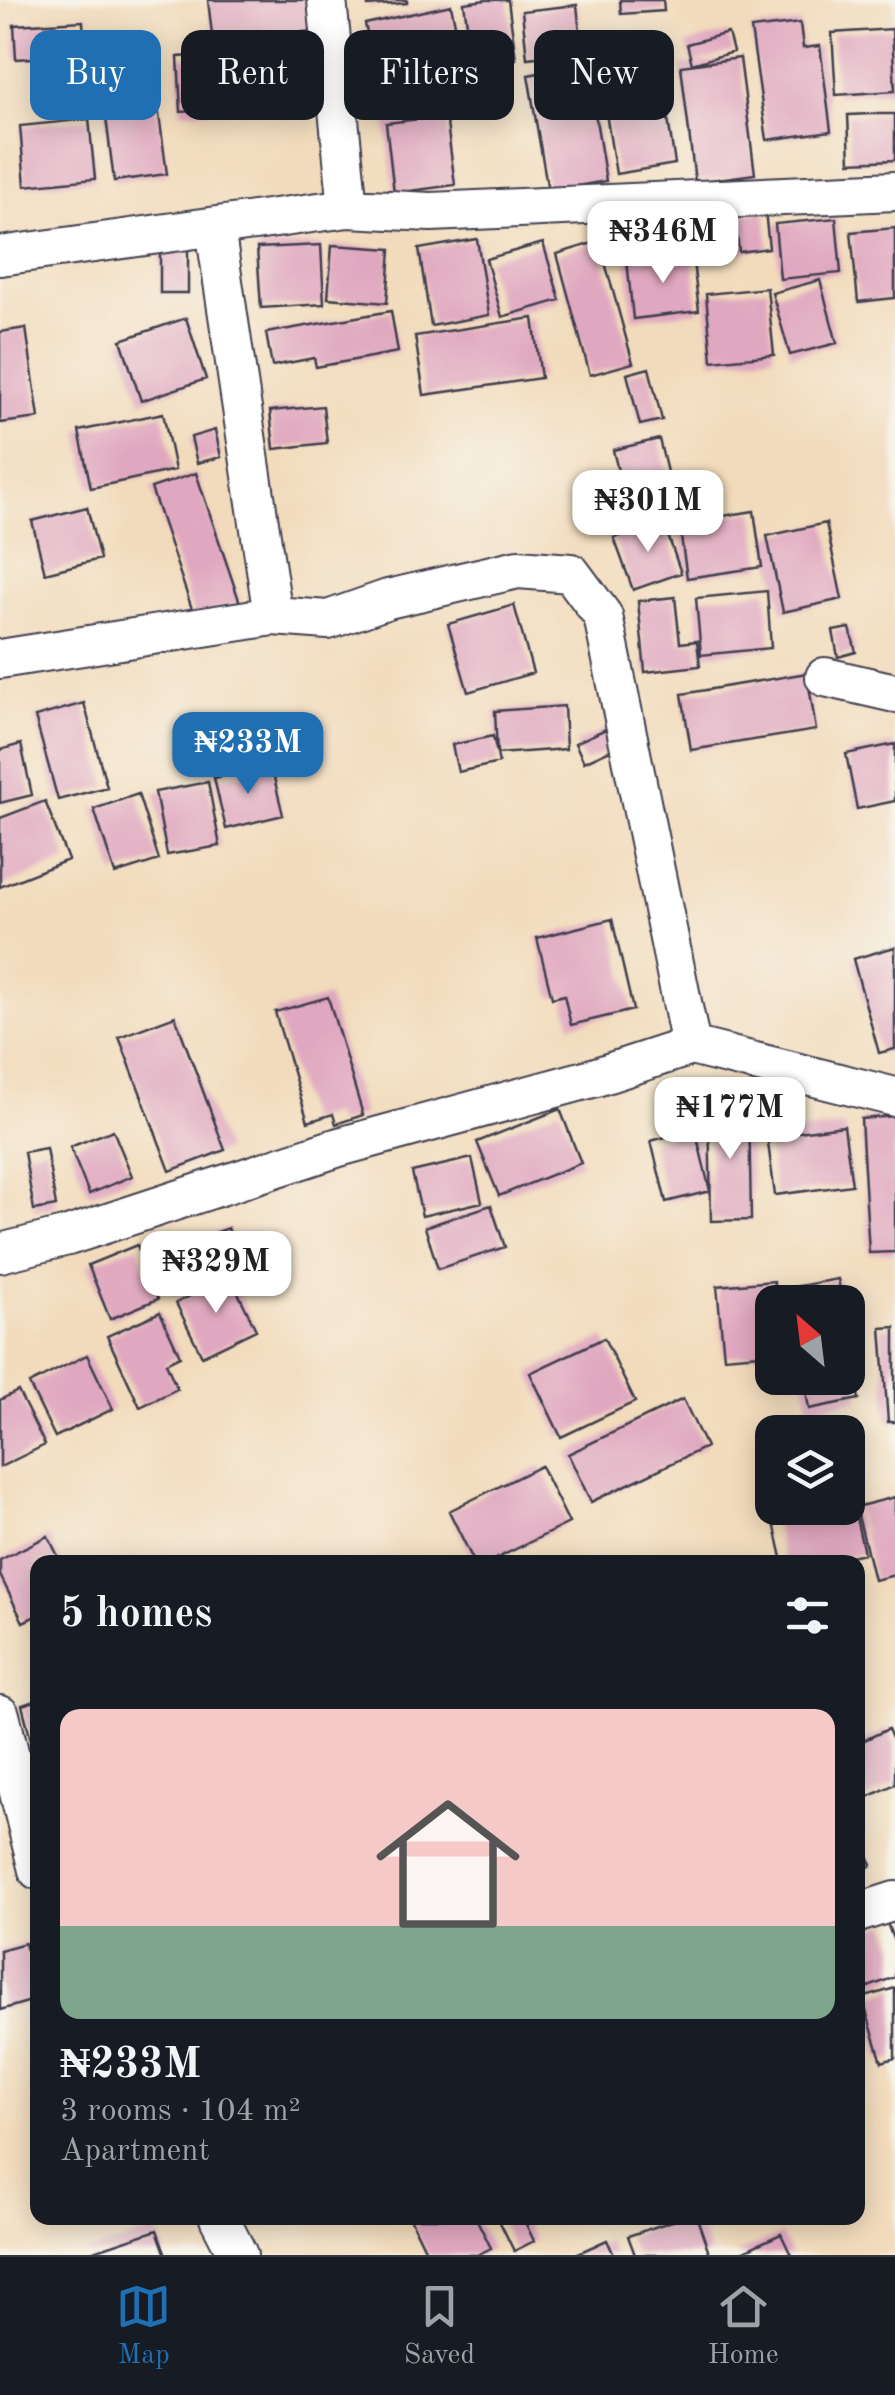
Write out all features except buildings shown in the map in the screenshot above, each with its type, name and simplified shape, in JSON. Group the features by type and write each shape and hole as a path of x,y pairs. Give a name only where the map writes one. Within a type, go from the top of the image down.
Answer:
{"street":[{"path":"328,0 348,208"},
{"path":"0,256 348,208 431,212 895,191"},
{"path":"214,228 273,616"},
{"path":"0,659 273,616 328,620 388,599 518,569 571,573 603,616 691,1046"},
{"path":"826,677 895,693"},
{"path":"0,1253 68,1236 339,1147 596,1078 691,1046 895,1096"},
{"path":"0,1714 30,1837"},
{"path":"865,1911 895,1902"},
{"path":"223,2225 238,2255"}]}
